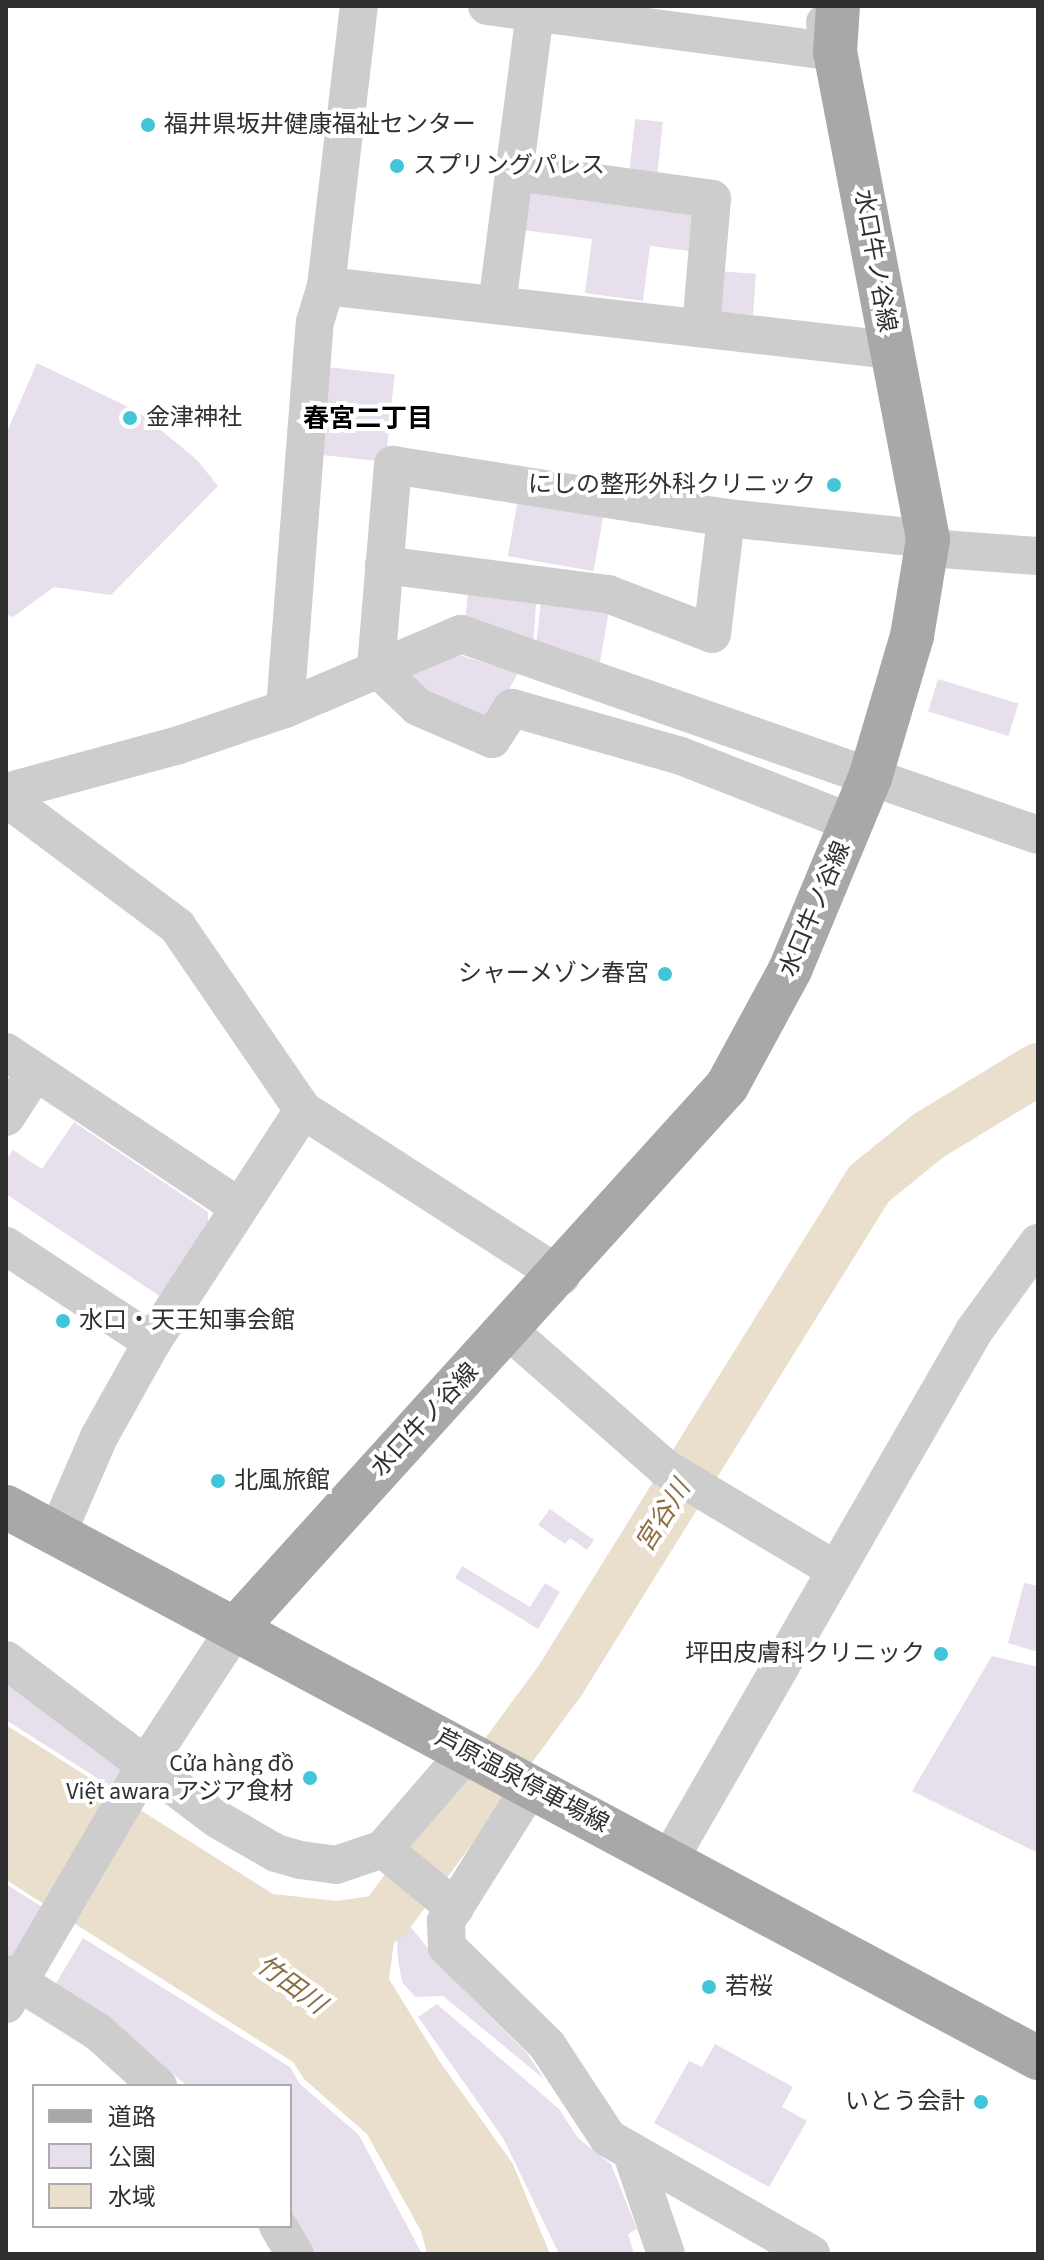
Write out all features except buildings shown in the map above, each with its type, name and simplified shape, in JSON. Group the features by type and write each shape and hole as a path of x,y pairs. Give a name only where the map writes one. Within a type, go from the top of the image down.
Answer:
{"main road":[{"name":"水口牛ノ谷線","path":"235,1629 561,1276 727,1086 790,970 870,778 901,681 928,543 835,52 838,6"},
{"name":"芦原温泉停車場線","path":"6,1507 1038,2058"}],"street":[{"path":"285,709 315,322 326,286 359,6"},
{"path":"487,6 835,52 820,6"},
{"path":"497,305 535,12"},
{"path":"516,172 712,199 701,328"},
{"path":"326,286 891,350"},
{"path":"376,667 393,465 726,518 1038,556"},
{"path":"384,565 608,594 712,634 726,518"},
{"path":"6,795 179,745 285,709 376,667 461,634 1038,835"},
{"path":"376,667 418,707 492,739 512,708 681,756 852,823"},
{"path":"6,795 177,926 303,1110 561,1276"},
{"path":"6,1117 21,1062 238,1206"},
{"path":"57,1534 99,1437 152,1342 303,1110"},
{"path":"669,1860 834,1569 974,1331 1038,1243"},
{"path":"6,1246 152,1342"},
{"path":"508,1330 665,1468 834,1569"},
{"path":"156,2084 98,2032 15,1982 147,1763 235,1629"},
{"path":"6,1660 147,1763 217,1819 276,1853 336,1865 383,1849 467,1752"},
{"path":"522,1781 446,1921 447,1947 547,2045 608,2138 633,2157 811,2254"},
{"path":"383,1849 455,1908"},
{"path":"633,2157 666,2254"},
{"path":"279,2228 295,2254"}],"green space":[{"path":"635,119 663,122 657,179 629,176"},
{"path":"521,184 696,206 690,251 650,246 643,301 585,293 592,239 515,229"},
{"path":"716,271 756,274 753,315 713,312"},
{"path":"37,363 139,412 197,460 218,486 111,595 54,587 13,617 6,614 6,434"},
{"path":"326,367 395,374 385,462 317,455"},
{"path":"519,493 605,508 594,571 508,556"},
{"path":"469,582 537,592 533,646 465,623"},
{"path":"542,593 610,604 599,668 536,645"},
{"path":"443,650 518,673 485,732 395,674"},
{"path":"938,679 1018,704 1008,736 928,712"},
{"path":"74,1122 208,1212 208,1225 161,1297 6,1194 6,1160 13,1150 42,1169"},
{"path":"550,1509 594,1540 587,1550 570,1538 565,1544 538,1525"},
{"path":"462,1566 530,1607 545,1583 560,1592 538,1629 455,1578"},
{"path":"1024,1583 1038,1586 1038,1652 1008,1643"},
{"path":"992,1656 1038,1667 1038,1853 912,1791"},
{"path":"6,1681 131,1771 119,1792 6,1720"},
{"path":"6,1884 47,1910 15,1966 6,1959"},
{"path":"405,1920 453,1979 527,2053 544,2079 443,1996 415,1997 402,1982 398,1960 397,1940"},
{"path":"83,1938 290,2067 300,2084 359,2135 422,2254 305,2254 291,2228 292,2084 185,2084 116,2024 55,1985"},
{"path":"437,2004 559,2109 578,2138 611,2164 637,2229 628,2234 634,2254 559,2254 503,2138 418,2017"},
{"path":"715,2044 793,2087 782,2107 807,2121 769,2187 654,2123 689,2061 702,2067"}],"water":[{"name":"竹田川","path":"6,1725 273,1894 337,1901 371,1896 400,1879 416,1892 397,1920 389,1979 440,2062 513,2164 550,2254 427,2254 421,2231 367,2134 304,2079 293,2062 6,1880"}],"waterway":[{"name":"宮谷川","path":"385,1918 561,1679 869,1184 928,1136 1038,1069"}],"place":[{"name":"福井県坂井健康福祉センター","path":"148,125"},
{"name":"スプリングパレス","path":"397,166"},
{"name":"金津神社","path":"130,418"},
{"name":"にしの整形外科クリニック","path":"834,485"},
{"name":"シャーメゾン春宮","path":"665,974"},
{"name":"水口・天王知事会館","path":"63,1321"},
{"name":"北風旅館","path":"218,1481"},
{"name":"坪田皮膚科クリニック","path":"941,1654"},
{"name":"Cửa hàng đồ Việt awara アジア食材","path":"310,1778"},
{"name":"若桜","path":"709,1987"},
{"name":"いとう会計","path":"981,2102"}],"district":[{"name":"春宮二丁目","path":"368,419"}]}
